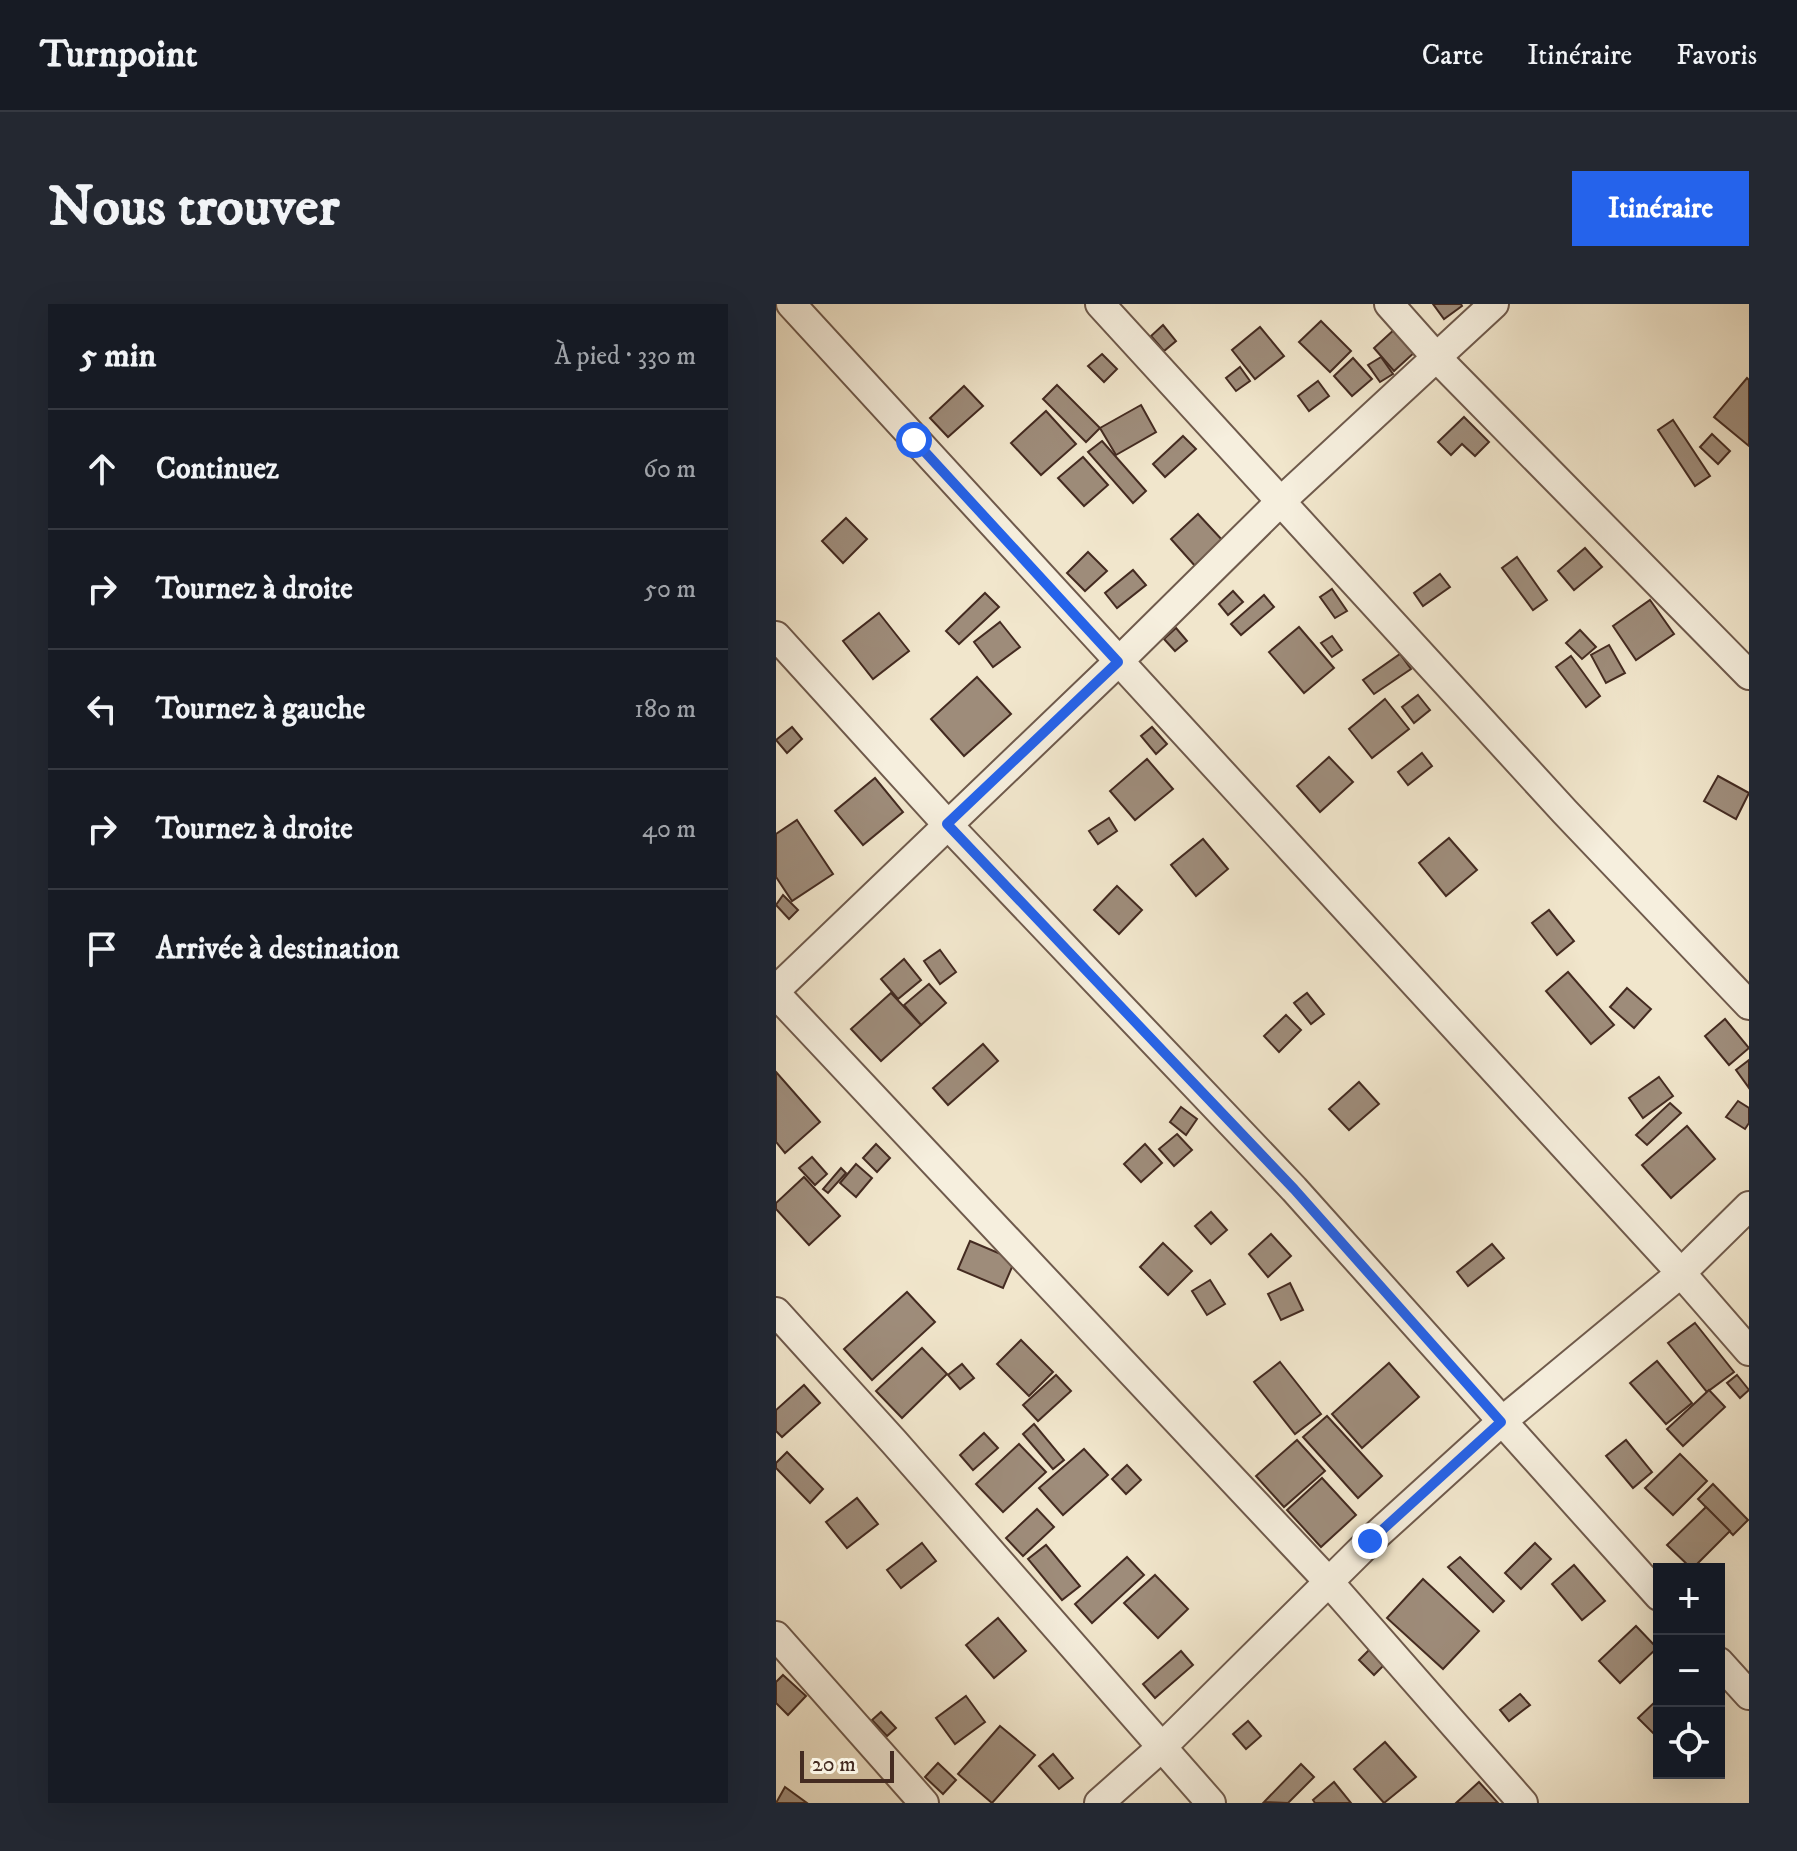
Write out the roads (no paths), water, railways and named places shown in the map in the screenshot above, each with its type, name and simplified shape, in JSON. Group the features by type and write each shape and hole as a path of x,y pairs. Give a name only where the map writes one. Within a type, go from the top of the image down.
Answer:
{"street":[{"path":"791,304 1681,1273 1749,1351"},
{"path":"1100,304 1565,812 1749,1005"},
{"path":"1389,304 1437,358 1749,675"},
{"path":"1494,304 1280,502 776,992 1328,1581 1523,1803"},
{"path":"776,636 947,824 1294,1189 1653,1589"},
{"path":"1099,1803 1162,1747 1328,1581 1501,1422 1681,1273 1749,1206"},
{"path":"776,1312 1211,1803"},
{"path":"776,1636 924,1803"},
{"path":"1725,1669 1749,1695"}]}
